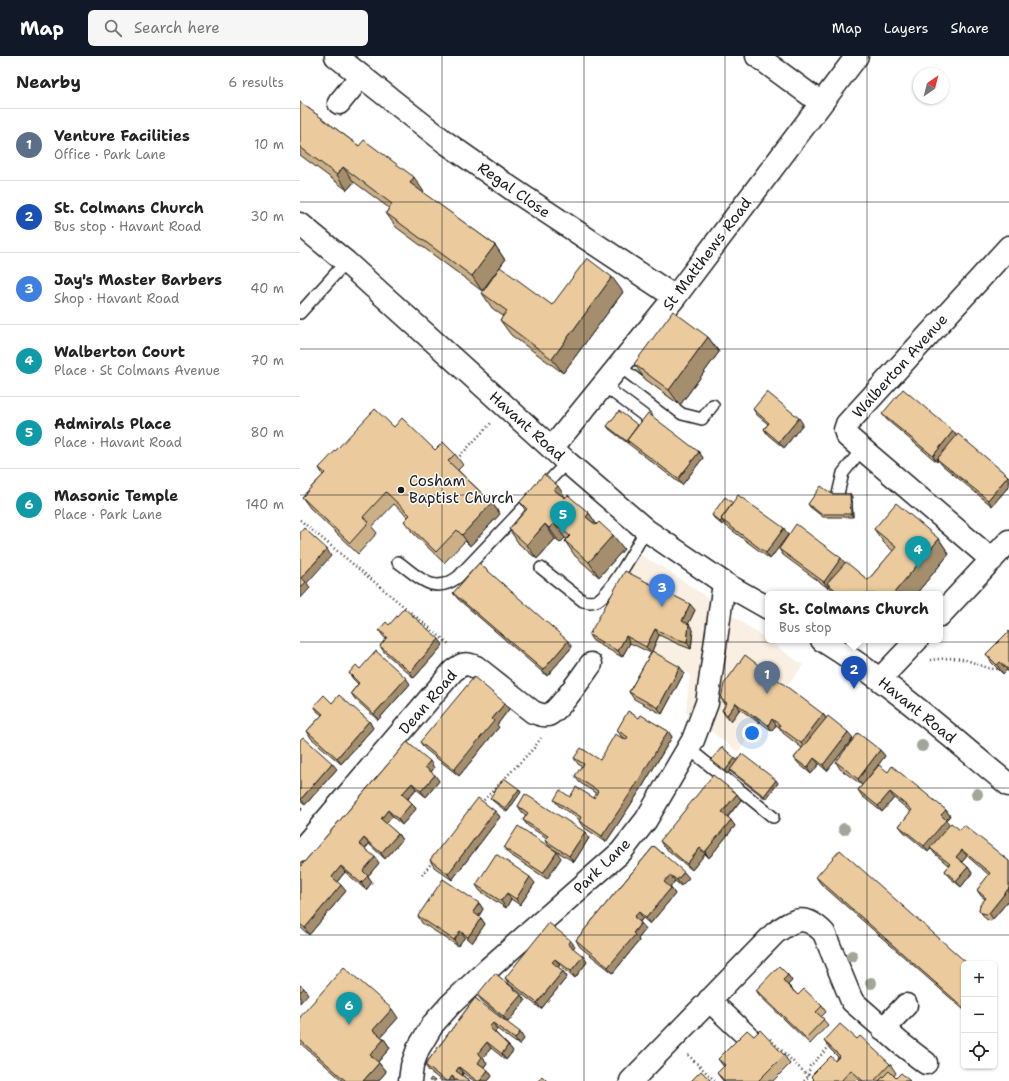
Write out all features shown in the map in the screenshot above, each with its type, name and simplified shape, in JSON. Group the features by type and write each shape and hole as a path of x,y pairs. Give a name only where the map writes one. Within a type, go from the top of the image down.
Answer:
{"street":[{"name":"Regal Close","path":"336,56 440,138 492,175 581,236 674,296"},
{"path":"757,56 821,103"},
{"name":"St Matthews Road","path":"560,455 603,385 674,296 857,56"},
{"path":"339,103 360,76"},
{"name":"Havant Road","path":"300,224 346,262 506,407 646,530 724,583 765,606"},
{"name":"Walberton Avenue","path":"992,560 847,436 845,430 847,424 1009,247"},
{"path":"943,612 1009,541"},
{"name":"Park Lane","path":"410,1081 412,1066 418,1049 433,1024 450,1005 621,852 646,820 693,740 707,703 724,583"},
{"name":"Havant Road","path":"827,643 841,652 887,672 1009,785"},
{"path":"887,672 914,643"},
{"name":"Dean Road","path":"300,851 460,665 469,664 476,667 533,712 542,716 547,715"},
{"path":"547,715 558,708 591,664"},
{"path":"631,1081 775,933 789,922 797,920 806,920 817,925 824,932 852,1001 900,1044 926,1063"},
{"path":"709,1000 747,1036"},
{"path":"883,1029 906,1005"}],"lane":[{"path":"300,313 346,262"},
{"path":"619,366 682,414 702,419 713,405"},
{"path":"603,385 646,417"},
{"path":"838,494 843,473 862,449"},
{"path":"398,562 431,585 440,586 449,583 458,577 560,455"},
{"path":"541,568 582,601 591,602 597,600 606,592 646,530"},
{"path":"688,748 773,817"}],"path":[{"path":"457,459 506,407"},
{"path":"300,520 454,648 469,664"},
{"path":"887,672 941,658 960,658 993,670 998,669"},
{"path":"479,805 534,748 544,733 547,715"},
{"path":"422,875 436,857"},
{"path":"747,1036 756,1026 808,1077"},
{"path":"672,1039 715,1081"},
{"path":"804,1081 808,1077 810,1066 831,1044"}],"shaded area":[{"path":"637,553 669,571 765,638 765,643 772,643 803,665 738,752 686,712 690,674 630,643 622,657 588,639"}],"building":[{"path":"300,102 359,146 364,140 414,177 410,183 495,245 472,276 386,213 392,204 343,167 337,175 300,147"},
{"path":"587,258 612,277 552,359 500,320 507,311 482,293 500,267 552,305"},
{"path":"673,311 708,337 669,390 634,364"},
{"path":"903,389 953,431 933,456 882,414"},
{"path":"767,392 799,418 779,442 764,429 769,423 753,409"},
{"name":"Cosham Baptist Church","path":"375,409 394,427 402,418 435,450 443,442 455,454 448,461 492,503 462,535 457,530 436,552 404,521 410,515 386,492 363,517 369,522 350,543 302,497 325,473 319,468"},
{"path":"619,411 638,425 627,440 629,443 607,426"},
{"path":"648,413 699,452 678,479 627,440"},
{"path":"958,434 1008,476 988,500 937,459"},
{"path":"544,474 558,486 554,490 565,498 568,495 589,513 586,517 596,525 599,522 613,535 589,562 565,541 570,536 554,523 549,528 545,524 527,545 509,529 527,509 520,502"},
{"path":"821,486 832,494 850,494 851,514 821,514 808,504"},
{"path":"738,495 784,528 766,553 721,519"},
{"path":"725,497 733,503 720,522 712,515"},
{"path":"896,503 939,539 896,591 836,591 827,583 846,562 868,580 896,547 874,529"},
{"path":"796,524 841,558 824,582 779,549"},
{"path":"304,528 327,549 301,578 306,582 300,588 300,533"},
{"path":"479,563 568,641 543,670 453,593"},
{"path":"625,571 690,604 682,621 689,624 687,642 655,629 646,647 626,636 618,651 589,635"},
{"path":"404,608 439,639 410,672 380,646 387,637 379,630 386,622 389,625"},
{"path":"1009,631 1009,670 1000,662 997,665 986,654"},
{"path":"376,651 406,678 374,714 351,693 359,683 349,673 356,665 360,669"},
{"path":"652,651 680,667 658,708 629,692"},
{"path":"745,655 823,714 801,743 779,727 780,725 772,719 768,725 756,716 754,717 736,703 727,715 722,710 727,703 721,699 724,684"},
{"path":"474,677 505,703 492,719 494,721 454,770 420,742"},
{"path":"324,695 332,703 339,695 369,721 337,758 307,731 323,714 314,706"},
{"path":"628,711 639,718 641,715 668,731 637,783 602,836 579,821 581,817 554,800 560,790 570,797 576,787 594,798 598,791 575,776 584,764 574,758 581,748 600,760 615,734 626,740 628,737 617,730"},
{"path":"828,716 848,732 823,765 814,758 807,768 794,758"},
{"path":"858,733 880,750 858,779 836,762"},
{"path":"303,737 332,763 301,799 300,740"},
{"path":"407,742 430,761 425,767 435,775 421,791 412,783 402,794 412,803 398,819 388,810 381,819 398,834 381,853 364,838 359,844 375,857 363,871 368,876 361,883 341,866 332,877 341,885 305,928 300,924 300,867"},
{"path":"722,747 735,758 725,771 711,760"},
{"path":"742,754 776,780 764,796 730,770"},
{"path":"879,765 888,772 892,766 946,810 941,815 946,820 924,846 899,826 912,810 890,792 878,806 858,790"},
{"path":"713,775 737,794 722,812 731,820 705,852 700,848 687,864 660,841"},
{"path":"504,778 519,789 505,808 490,798"},
{"path":"525,794 585,832 569,856 545,840 548,836 523,820 528,813 518,806"},
{"path":"478,798 495,811 448,874 430,860"},
{"path":"951,823 960,830 964,825 1009,861 1009,888 989,913 982,913 979,910 980,905 986,898 977,890 990,873 962,850 956,857 968,867 956,881 945,871 950,864 930,848"},
{"path":"518,826 557,852 543,873 504,848"},
{"path":"654,846 684,872 677,880 670,875 664,882 671,888 646,918 639,912 634,917 641,923 633,933 635,935 608,967 576,940"},
{"path":"840,850 965,961 961,961 961,1005 816,877"},
{"path":"496,854 530,877 516,899 507,893 501,901 476,885"},
{"path":"443,879 479,903 473,912 481,918 468,937 460,931 454,940 418,916"},
{"path":"549,923 570,940 568,944 583,956 571,971 555,959 552,962 563,971 537,1003 505,978"},
{"path":"779,966 788,975 783,980 790,988 798,995 804,989 822,1006 816,1012 824,1019 806,1038 756,990"},
{"path":"344,967 392,1009 373,1030 384,1039 370,1055 379,1063 363,1081 346,1081 300,1040 300,1017"},
{"path":"495,973 521,995 503,1016 477,995"},
{"path":"300,985 304,988 300,992"},
{"path":"475,998 520,1032 515,1039 493,1023 489,1027 508,1045 502,1054 487,1042 478,1053 482,1057 478,1063 488,1070 480,1081 477,1081 459,1067 456,1071 470,1081 458,1081 452,1076 449,1081 446,1081 425,1065"},
{"path":"840,1024 857,1039 860,1036 890,1064 874,1081 863,1081 851,1070 841,1081 812,1081 814,1079 811,1076 831,1056 835,1061 840,1056 824,1041"},
{"path":"747,1030 754,1036 760,1030 784,1055 758,1081 725,1081 717,1073 725,1065 718,1059"},
{"path":"701,1071 711,1081 691,1081"},
{"path":"889,1071 896,1078 901,1073 910,1081 879,1081"},
{"path":"542,1076 547,1081 538,1081"}],"place":[{"name":"Cosham Baptist Church","path":"401,490"},
{"name":"Admirals Place","path":"563,534"},
{"name":"Walberton Court","path":"918,569"},
{"name":"Jay's Master Barbers","path":"662,607"},
{"name":"St. Colmans Church","path":"854,689"},
{"name":"Venture Facilities","path":"767,694"},
{"name":"Masonic Temple","path":"349,1025"}]}
